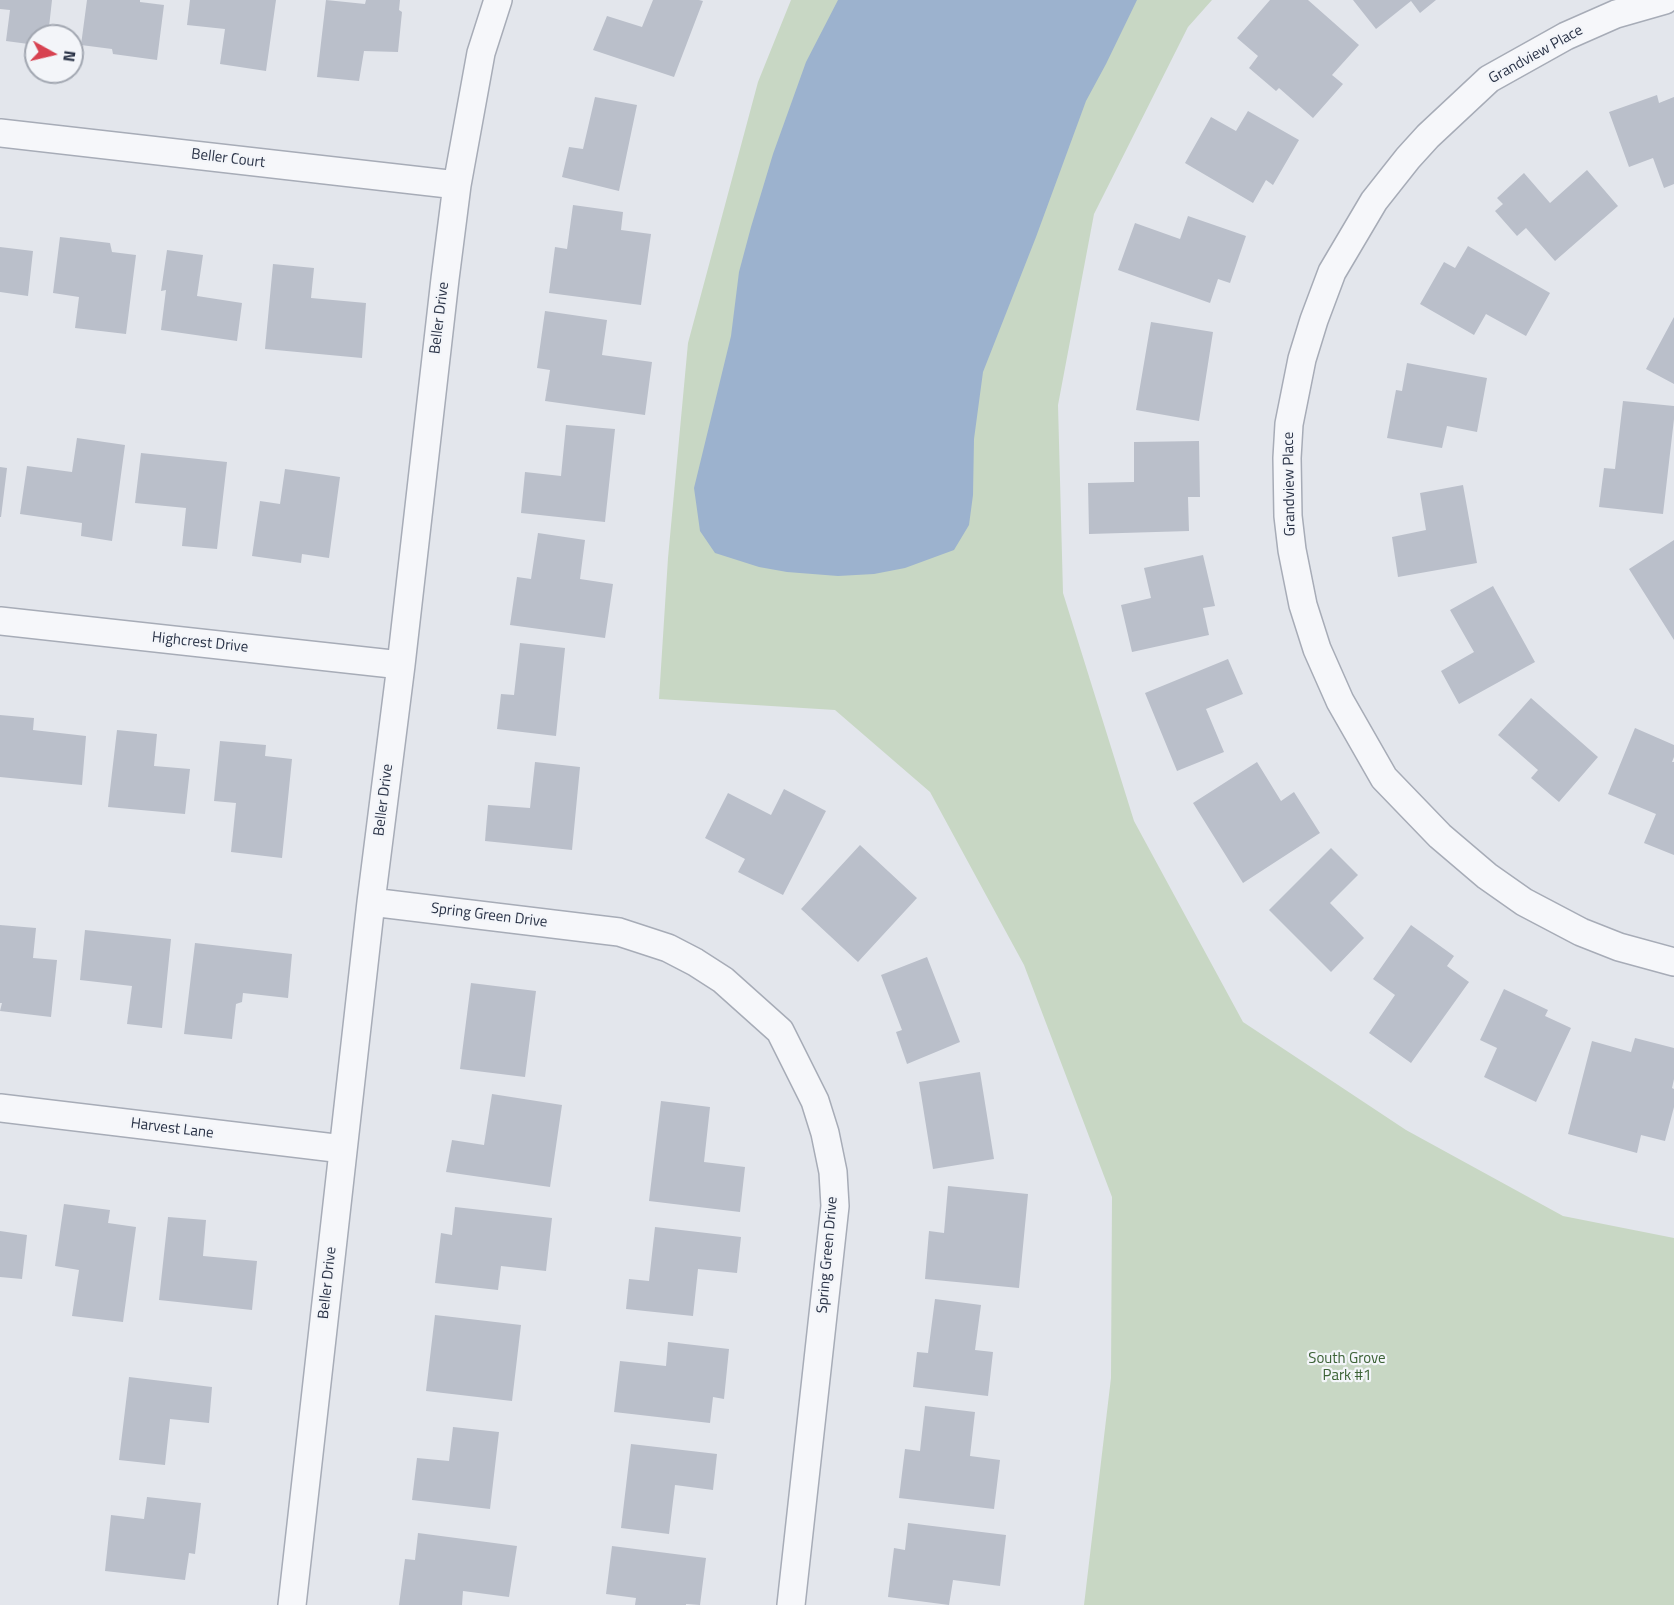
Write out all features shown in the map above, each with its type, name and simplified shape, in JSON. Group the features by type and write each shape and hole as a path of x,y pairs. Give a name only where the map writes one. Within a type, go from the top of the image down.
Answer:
{"street":[{"name":"Beller Drive","path":"292,1605 371,902 457,185 481,53 498,0"},
{"name":"Grandview Place","path":"1665,0 1616,14 1566,36 1489,79 1408,158 1374,201 1332,272 1302,359 1289,424 1287,458 1288,516 1303,605 1317,649 1340,701 1384,778 1440,836 1487,876 1524,902 1581,932 1619,947 1674,962"},
{"name":"Beller Court","path":"0,133 457,185"},
{"name":"Highcrest Drive","path":"0,621 401,665"},
{"name":"Spring Green Drive","path":"371,902 619,932 668,948 695,962 723,980 780,1031 815,1101 825,1132 833,1172 835,1206 791,1605"},
{"name":"Harvest Lane","path":"0,1108 343,1149"}],"green space":[{"name":"South Grove Park #1","path":"791,0 1212,0 1188,27 1094,214 1058,405 1063,593 1134,821 1243,1022 1406,1130 1563,1216 1674,1238 1674,1605 1084,1605 1111,1378 1112,1197 1024,965 930,792 835,710 659,699 668,558 688,343 758,82"}],"water":[{"path":"838,0 1137,0 1086,101 983,372 974,439 973,495 969,525 954,550 905,568 874,574 838,576 759,567 715,553 700,531 694,488 731,336 739,272 751,227 773,154 806,62"}],"building":[{"path":"0,0 52,0 49,24 24,24 24,43 6,41 10,10 0,9"},
{"path":"87,0 140,0 140,2 164,5 157,60 113,54 112,49 84,45"},
{"path":"190,0 276,0 266,71 220,64 225,29 187,25"},
{"path":"326,0 365,4 366,0 400,0 399,10 402,12 398,52 364,51 359,81 317,77"},
{"path":"653,0 703,1 674,77 593,50 607,16 642,27"},
{"path":"1270,0 1308,0 1359,45 1332,75 1343,84 1313,118 1279,88 1276,91 1249,68 1258,56 1237,38"},
{"path":"1353,0 1436,0 1420,13 1411,1 1376,29"},
{"path":"1657,95 1659,103 1674,97 1674,184 1664,188 1653,158 1629,167 1609,112"},
{"path":"595,97 637,105 619,191 562,177 569,147 583,149"},
{"path":"1248,111 1299,140 1273,185 1266,180 1253,203 1185,163 1211,117 1236,131"},
{"path":"1587,170 1618,206 1555,261 1526,228 1517,236 1495,211 1503,204 1497,198 1524,173 1550,203"},
{"path":"573,205 623,212 621,230 651,234 641,305 549,293 555,247 567,249"},
{"path":"1188,216 1246,236 1230,283 1218,279 1210,303 1118,270 1135,223 1180,239"},
{"path":"60,237 110,243 112,252 136,255 126,334 75,328 79,297 53,293"},
{"path":"1468,246 1550,293 1526,336 1486,314 1474,335 1420,304 1444,262 1455,268"},
{"path":"0,247 33,251 28,296 0,292"},
{"path":"167,250 203,255 197,296 242,303 237,341 161,330 166,290 161,291"},
{"path":"273,264 314,268 311,298 366,303 362,358 265,349"},
{"path":"545,311 607,320 602,355 652,362 645,415 545,401 550,370 537,368"},
{"path":"1674,317 1674,384 1646,369"},
{"path":"1151,322 1213,332 1199,421 1136,410"},
{"path":"1407,363 1487,378 1477,432 1447,426 1442,448 1387,438 1396,390 1402,391"},
{"path":"1623,401 1674,406 1663,514 1599,507 1604,468 1615,469"},
{"path":"566,425 615,429 605,522 521,513 525,472 561,476"},
{"path":"77,438 125,445 112,541 81,536 82,523 20,514 27,466 72,472"},
{"path":"1199,441 1200,497 1188,497 1189,531 1089,534 1088,483 1134,482 1134,442"},
{"path":"141,453 227,462 217,549 182,546 186,508 135,503"},
{"path":"0,467 7,468 1,517 0,517"},
{"path":"285,469 340,477 329,558 302,554 301,563 252,556 260,501 280,504"},
{"path":"1463,485 1477,563 1398,577 1392,537 1426,530 1420,493"},
{"path":"538,533 585,540 580,579 613,584 605,638 510,625 517,577 531,579"},
{"path":"1674,540 1674,640 1629,569"},
{"path":"1203,555 1215,606 1203,608 1209,635 1132,652 1121,605 1151,598 1144,568"},
{"path":"1493,586 1535,662 1459,704 1441,671 1474,652 1450,610"},
{"path":"520,643 565,648 556,736 497,729 501,694 514,695"},
{"path":"1228,659 1243,694 1206,709 1224,752 1177,771 1145,693"},
{"path":"1531,698 1598,757 1559,802 1531,778 1538,770 1498,735"},
{"path":"0,715 34,718 33,730 86,736 82,785 0,777"},
{"path":"1635,728 1674,745 1672,762 1674,762 1674,855 1644,843 1656,814 1608,794"},
{"path":"117,730 157,734 154,766 190,769 185,814 108,807"},
{"path":"220,741 266,745 265,756 292,759 282,858 231,852 236,803 214,801"},
{"path":"535,762 580,767 572,850 485,841 488,805 530,808"},
{"path":"1257,762 1281,801 1294,792 1320,833 1243,883 1193,803"},
{"path":"784,789 826,811 783,895 738,872 745,859 705,838 728,793 771,815"},
{"path":"860,845 917,898 858,962 801,909"},
{"path":"1331,848 1358,875 1330,903 1364,938 1331,972 1269,910"},
{"path":"0,925 36,928 33,958 57,960 51,1017 0,1011 2,1003 0,1003"},
{"path":"1411,925 1454,956 1447,966 1469,982 1411,1063 1369,1033 1395,995 1373,979"},
{"path":"85,930 171,939 162,1028 127,1024 132,986 80,980"},
{"path":"195,943 292,954 288,998 243,993 242,1002 236,1004 232,1039 184,1034"},
{"path":"927,957 960,1042 907,1064 896,1032 902,1030 881,975"},
{"path":"471,983 536,991 525,1077 460,1069"},
{"path":"1504,989 1548,1010 1545,1016 1571,1028 1536,1102 1484,1077 1497,1048 1480,1040"},
{"path":"1635,1038 1674,1048 1672,1088 1674,1089 1674,1107 1665,1141 1641,1135 1637,1153 1568,1134 1592,1041 1631,1052"},
{"path":"980,1072 994,1159 933,1169 919,1082"},
{"path":"492,1094 562,1105 550,1187 446,1172 452,1140 484,1145"},
{"path":"661,1101 710,1107 704,1162 745,1167 740,1212 649,1201"},
{"path":"948,1186 1028,1194 1019,1288 925,1279 929,1231 944,1233"},
{"path":"64,1204 110,1210 108,1223 136,1227 123,1322 72,1316 79,1270 55,1266"},
{"path":"455,1207 552,1218 546,1271 501,1266 498,1290 435,1283 441,1233 452,1235"},
{"path":"168,1217 206,1220 203,1256 257,1261 252,1310 159,1300"},
{"path":"655,1227 741,1237 737,1273 698,1269 693,1316 626,1309 629,1279 649,1281"},
{"path":"0,1231 27,1235 22,1279 0,1277"},
{"path":"935,1299 981,1305 975,1350 993,1352 988,1396 913,1387 917,1352 928,1353"},
{"path":"435,1315 521,1325 512,1401 426,1391"},
{"path":"668,1342 729,1349 724,1399 713,1397 710,1423 614,1412 620,1361 666,1366"},
{"path":"129,1377 212,1387 209,1423 170,1419 165,1465 119,1460"},
{"path":"925,1406 975,1412 970,1456 1000,1460 994,1509 899,1498 905,1449 920,1451"},
{"path":"453,1427 499,1432 490,1509 412,1500 417,1458 449,1461"},
{"path":"631,1444 717,1454 713,1490 675,1485 669,1534 621,1528"},
{"path":"147,1497 201,1503 195,1554 189,1553 185,1580 105,1571 111,1515 144,1519"},
{"path":"908,1523 1006,1535 1000,1586 953,1580 949,1605 888,1597 894,1548 905,1550"},
{"path":"418,1533 517,1546 509,1597 463,1591 462,1605 399,1605 405,1559 415,1560"},
{"path":"612,1546 706,1558 700,1605 635,1605 636,1598 606,1594"}]}
